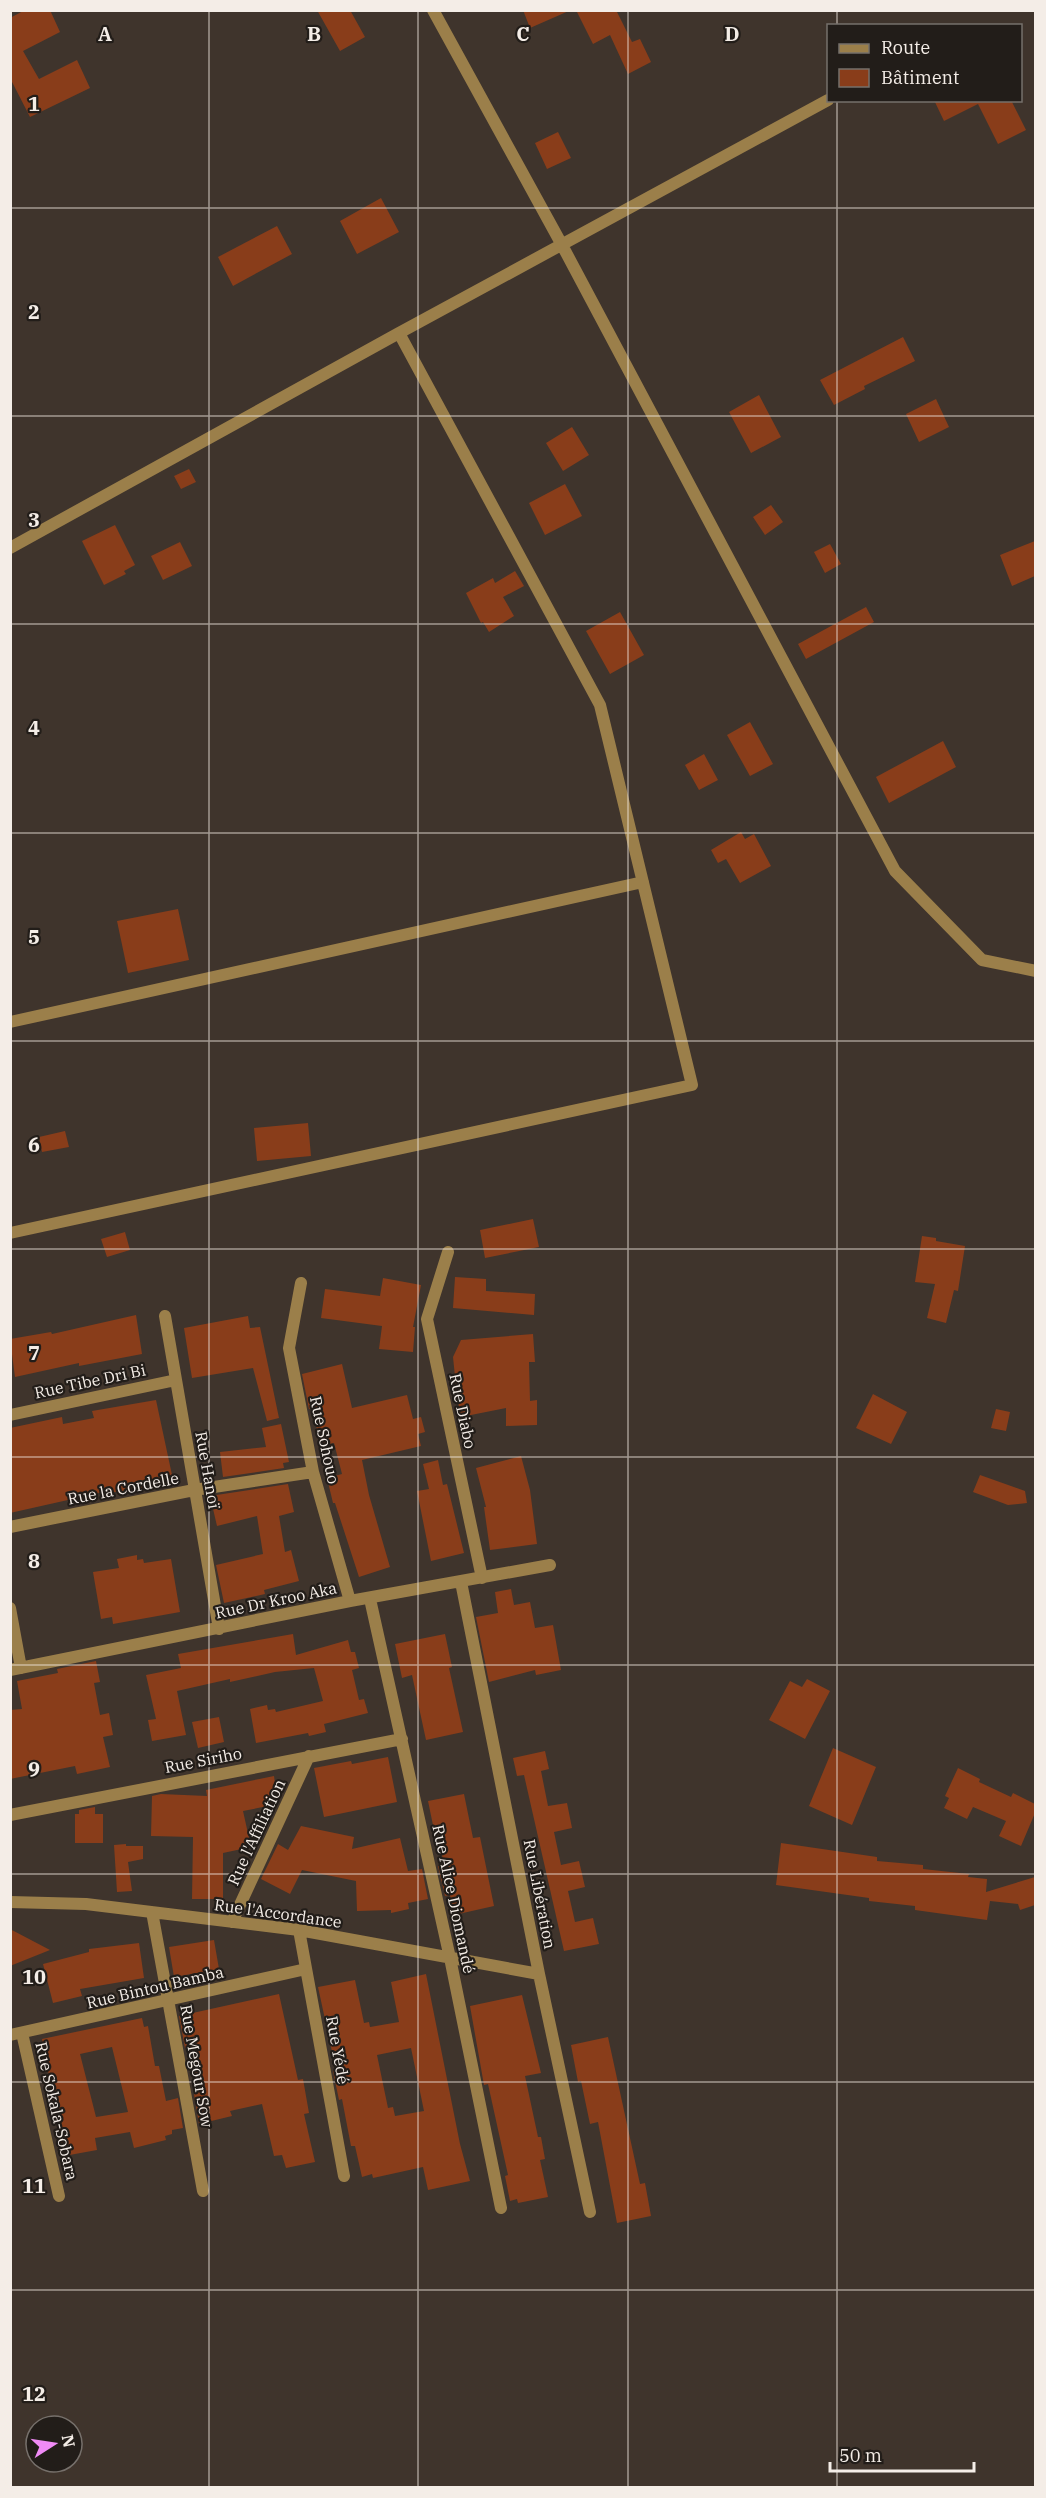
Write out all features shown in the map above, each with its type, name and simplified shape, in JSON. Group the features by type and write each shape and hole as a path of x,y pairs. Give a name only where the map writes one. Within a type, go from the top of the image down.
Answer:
{"street":[{"path":"433,10 562,245 895,871 982,960 1035,971"},
{"path":"10,548 827,101"},
{"path":"10,1233 692,1085 600,705 399,333"},
{"path":"10,1022 644,882"},
{"name":"Rue Diabo","path":"447,1252 427,1318 482,1578"},
{"name":"Rue Sohouo","path":"302,1284 289,1348 313,1473 350,1601"},
{"name":"Rue Hanoï","path":"165,1316 219,1629"},
{"name":"Rue Tibe Dri Bi","path":"10,1415 176,1380"},
{"name":"Rue la Cordelle","path":"10,1527 194,1490 313,1473"},
{"name":"Rue Dr Kroo Aka","path":"16,1669 350,1601 550,1566"},
{"name":"Rue Libération","path":"461,1582 539,1974 590,2212"},
{"name":"Rue Alice Diomandé","path":"370,1599 450,1958 501,2208"},
{"path":"10,1608 16,1669"},
{"name":"Rue Siriho","path":"10,1815 402,1740"},
{"name":"Rue l'Affiliation","path":"232,1922 309,1756"},
{"name":"Rue l'Accordance","path":"10,1902 86,1904 299,1930 539,1974"},
{"name":"Rue Megour Sow","path":"152,1912 202,2191"},
{"name":"Rue Yédé","path":"299,1930 344,2176"},
{"name":"Rue Bintou Bamba","path":"16,2034 306,1969"},
{"name":"Rue Sokala-Sobara","path":"16,2034 59,2196"}],"building":[{"path":"25,10 50,10 60,32 23,51 39,79 77,60 90,88 30,117 10,78 10,18"},
{"path":"317,10 350,10 365,37 340,51"},
{"path":"523,10 571,10 530,28"},
{"path":"576,10 616,10 632,42 640,39 651,62 628,74 610,35 593,44"},
{"path":"935,102 1012,102 1026,130 998,144 978,104 944,121"},
{"path":"558,132 571,158 547,169 535,143"},
{"path":"381,198 399,232 357,254 340,221"},
{"path":"277,226 292,254 233,286 218,257"},
{"path":"903,337 915,361 864,386 865,389 834,405 820,380"},
{"path":"759,395 781,437 751,453 729,412"},
{"path":"936,399 949,427 919,442 906,414"},
{"path":"572,427 589,455 563,471 546,443"},
{"path":"189,469 196,482 181,489 174,476"},
{"path":"565,484 582,516 545,535 529,503"},
{"path":"771,505 783,522 765,535 753,517"},
{"path":"115,525 135,565 124,571 126,574 104,585 82,541"},
{"path":"1035,541 1035,576 1012,586 1000,555"},
{"path":"180,542 192,566 163,580 151,556"},
{"path":"830,544 841,564 825,573 814,552"},
{"path":"515,571 524,586 503,597 514,616 489,632 483,622 481,623 466,593 493,578 495,583"},
{"path":"866,607 874,622 806,659 798,644"},
{"path":"620,612 644,655 610,674 586,631"},
{"path":"750,722 773,764 750,776 727,735"},
{"path":"943,741 956,767 889,803 876,777"},
{"path":"704,754 718,780 699,790 685,765"},
{"path":"741,832 745,839 754,834 771,866 740,883 726,859 718,863 711,850"},
{"path":"178,909 189,960 128,973 117,921"},
{"path":"308,1123 311,1156 257,1161 254,1128"},
{"path":"65,1131 69,1147 42,1152 39,1137"},
{"path":"533,1219 539,1247 485,1258 480,1230"},
{"path":"125,1232 130,1250 107,1257 101,1239"},
{"path":"922,1236 965,1246 958,1291 954,1290 946,1323 927,1318 935,1284 915,1282"},
{"path":"455,1277 486,1279 486,1291 535,1294 534,1315 453,1308"},
{"path":"383,1278 421,1285 413,1327 415,1327 413,1352 379,1349 382,1326 321,1318 325,1289 380,1296"},
{"path":"136,1315 142,1354 79,1366 79,1363 15,1377 10,1339 51,1332 52,1334"},
{"path":"248,1316 250,1328 260,1327 279,1418 267,1421 253,1368 192,1378 184,1328"},
{"path":"533,1334 535,1362 529,1362 530,1401 537,1400 537,1425 506,1426 506,1408 461,1417 453,1357 461,1340"},
{"path":"342,1364 352,1408 407,1395 413,1419 421,1417 425,1432 418,1434 421,1446 362,1460 369,1495 390,1567 359,1577 335,1503 333,1503 327,1478 342,1474 334,1443 321,1446 312,1409 309,1409 302,1374"},
{"path":"873,1394 907,1412 891,1444 856,1428"},
{"path":"156,1400 172,1475 165,1476 167,1485 142,1490 141,1488 108,1493 108,1491 10,1513 10,1428 62,1417 63,1424 94,1418 92,1411"},
{"path":"996,1409 1010,1412 1006,1431 991,1428"},
{"path":"281,1424 289,1462 283,1463 284,1468 223,1477 220,1452 266,1447 262,1428"},
{"path":"521,1456 530,1490 537,1544 490,1550 484,1507 486,1507 476,1468"},
{"path":"438,1460 443,1485 447,1484 464,1553 431,1561 417,1491 429,1489 423,1464"},
{"path":"980,1475 1025,1491 1027,1503 1008,1505 973,1492"},
{"path":"288,1484 294,1512 279,1516 285,1552 291,1550 299,1581 264,1590 265,1594 224,1603 216,1565 263,1554 257,1516 217,1526 210,1496"},
{"path":"137,1555 137,1560 143,1559 144,1563 171,1559 180,1612 113,1624 112,1617 101,1619 93,1572 119,1568 117,1559"},
{"path":"511,1589 514,1605 530,1602 535,1628 553,1625 561,1670 536,1675 535,1670 489,1682 476,1617 498,1613 495,1592"},
{"path":"293,1634 296,1655 348,1640 351,1652 355,1652 359,1668 352,1670 359,1700 364,1699 368,1713 324,1724 326,1732 309,1736 308,1733 256,1743 250,1709 267,1705 268,1710 275,1709 276,1712 323,1701 314,1668 275,1672 177,1691 186,1735 152,1741 148,1720 156,1719 146,1675 181,1668 178,1654"},
{"path":"445,1634 452,1667 449,1668 463,1732 426,1740 412,1675 402,1678 395,1644"},
{"path":"96,1661 100,1682 94,1683 100,1715 109,1713 113,1735 103,1737 110,1767 77,1774 75,1766 10,1779 10,1710 22,1709 17,1681 58,1673 57,1669"},
{"path":"807,1679 830,1691 805,1739 769,1720 790,1681 802,1687"},
{"path":"219,1717 224,1742 198,1748 192,1722"},
{"path":"833,1748 876,1767 852,1825 809,1806"},
{"path":"545,1751 549,1769 541,1771 548,1806 567,1803 572,1828 554,1832 561,1865 579,1861 585,1887 568,1891 575,1922 593,1918 599,1944 564,1951 524,1775 517,1776 513,1758"},
{"path":"388,1757 397,1802 324,1817 314,1768"},
{"path":"958,1768 980,1779 979,1782 1011,1797 1013,1793 1035,1804 1035,1813 1021,1846 999,1836 1006,1821 973,1807 967,1819 944,1808 949,1798 945,1796"},
{"path":"274,1776 278,1804 243,1811 251,1847 223,1853 223,1899 192,1899 193,1837 151,1836 152,1796 161,1794 207,1796 206,1790"},
{"path":"464,1794 473,1838 480,1837 494,1906 454,1915 450,1895 445,1896 438,1866 444,1865 437,1829 434,1830 428,1801"},
{"path":"95,1807 95,1814 103,1814 103,1843 75,1843 75,1814 79,1814 79,1810"},
{"path":"301,1826 354,1837 352,1849 400,1838 408,1871 422,1869 428,1899 408,1903 409,1909 391,1913 391,1910 357,1911 356,1881 302,1870 290,1894 261,1879 278,1844 288,1850"},
{"path":"781,1843 877,1857 877,1861 923,1865 923,1869 969,1874 968,1877 987,1879 986,1892 1035,1877 1035,1905 1020,1910 1018,1904 990,1901 987,1920 915,1910 915,1906 869,1901 869,1898 776,1885"},
{"path":"126,1844 126,1846 143,1846 143,1859 128,1862 132,1891 117,1892 114,1845"},
{"path":"10,1929 50,1950 10,1966"},
{"path":"214,1940 219,1969 174,1977 169,1947"},
{"path":"139,1943 144,1978 80,1989 82,1996 53,2003 43,1964 89,1952 89,1949"},
{"path":"426,1974 460,2144 470,2181 428,2190 423,2167 373,2178 372,2174 362,2177 355,2146 351,2146 342,2099 339,2100 333,2071 336,2070 318,1987 355,1980 364,2023 369,2022 370,2027 399,2022 391,1982","holes":["411,2048 424,2111 395,2116 393,2107 388,2108 377,2055"]},
{"path":"279,1994 298,2080 303,2079 309,2113 304,2114 315,2162 286,2168 282,2155 274,2156 262,2104 230,2111 232,2116 199,2124 194,2094 198,2093 190,2047 185,2048 179,2016"},
{"path":"522,1995 541,2073 525,2076 538,2137 541,2137 545,2159 540,2160 548,2197 518,2203 517,2199 510,2201 505,2176 508,2175 488,2084 484,2085 470,2006"},
{"path":"142,2018 144,2027 148,2026 155,2066 159,2066 166,2101 178,2098 183,2128 172,2130 172,2134 165,2136 166,2140 134,2148 130,2132 95,2138 97,2150 64,2156 42,2039","holes":["112,2047 128,2112 96,2117 80,2054"]},
{"path":"608,2037 640,2184 645,2183 651,2216 617,2223 598,2122 590,2124 581,2081 578,2082 571,2045"}]}
